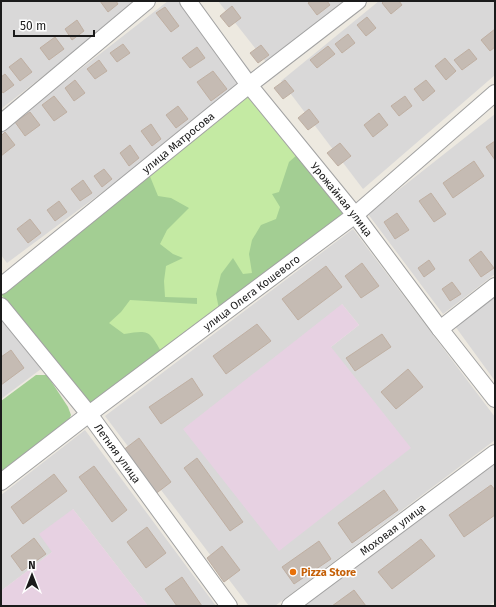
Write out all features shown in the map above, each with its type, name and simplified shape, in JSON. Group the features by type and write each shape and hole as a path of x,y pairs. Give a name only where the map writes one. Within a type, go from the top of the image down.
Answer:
{"street":[{"path":"1,123 147,1"},
{"name":"Урожайная улица","path":"188,1 249,85 356,215 440,329 495,399"},
{"name":"улица Матросова","path":"1,286 249,85 358,1"},
{"name":"улица Олега Кошевого","path":"1,482 89,414 356,215 495,93"},
{"path":"440,329 495,286"},
{"name":"Летняя улица","path":"1,306 89,414 228,606"},
{"name":"Моховая улица","path":"290,606 495,453"}],"shaded area":[{"path":"1,1 139,1 1,109"},
{"path":"168,1 196,1 256,78 7,263 1,255 1,131"},
{"path":"218,1 351,1 270,67"},
{"path":"379,1 495,1 495,75 363,189 281,81"},
{"path":"495,114 495,274 443,314 368,214"},
{"path":"353,229 495,417 495,440 275,606 249,606 105,416","holes":["342,304 359,325 331,347"]},
{"path":"495,294 495,381 455,326"},
{"path":"342,304 359,325 331,347 411,448 279,551 183,429"},
{"path":"1,316 41,369 1,399"},
{"path":"85,430 216,606 148,606 73,509 52,552 1,591 1,495"},
{"path":"495,460 495,601 489,606 304,606"},
{"path":"73,509 148,606 1,606 1,591 52,552 39,534"}],"green space":[{"path":"248,94 346,212 89,409 1,295"},
{"path":"298,154 346,212 219,309 216,294 221,274 233,258 243,274 252,273 249,254 252,240 261,225 276,219 280,207 272,194 279,192 289,162"},
{"path":"149,174 158,196 171,198 189,208 167,230 160,244 173,254 183,258 166,266 164,281 165,297 197,298 197,304 130,300 121,312 109,323 124,334 139,332 148,333 162,353 89,409 1,294"},
{"path":"36,375 47,375 68,407 71,415 69,420 1,476 1,401"}],"building":[{"path":"100,1 116,1 118,4 108,12"},
{"path":"311,1 327,1 330,5 317,15 308,3"},
{"path":"384,1 399,1 402,5 391,14 382,3"},
{"path":"232,6 241,18 229,27 220,16"},
{"path":"165,7 179,26 171,32 156,13"},
{"path":"367,17 376,28 366,36 357,25"},
{"path":"77,20 84,31 72,40 65,29"},
{"path":"495,29 495,47 490,51 481,40"},
{"path":"348,34 355,43 342,53 335,44"},
{"path":"55,37 64,49 49,60 40,48"},
{"path":"123,44 130,53 117,62 110,53"},
{"path":"261,45 269,55 258,63 250,53"},
{"path":"328,46 335,54 317,68 310,60"},
{"path":"197,47 205,58 190,68 182,58"},
{"path":"469,49 477,59 462,70 454,60"},
{"path":"21,58 32,72 20,81 9,67"},
{"path":"445,58 456,71 446,80 435,66"},
{"path":"99,60 107,71 95,79 87,69"},
{"path":"213,71 227,89 211,101 197,82"},
{"path":"5,74 14,85 3,93 1,90 1,77"},
{"path":"75,80 85,93 74,101 65,88"},
{"path":"285,80 294,91 283,99 274,88"},
{"path":"426,80 435,91 423,101 414,89"},
{"path":"54,96 67,112 54,121 42,105"},
{"path":"405,96 412,106 399,116 391,106"},
{"path":"178,106 188,119 176,128 166,115"},
{"path":"309,109 319,122 308,130 298,118"},
{"path":"30,112 40,125 25,136 15,122"},
{"path":"379,113 388,125 373,137 364,125"},
{"path":"151,124 161,139 152,146 141,131"},
{"path":"5,132 15,145 1,156 1,136"},
{"path":"495,141 495,160 486,147"},
{"path":"340,143 351,156 338,166 327,153"},
{"path":"130,145 139,158 129,166 120,153"},
{"path":"474,161 484,176 453,198 443,183"},
{"path":"104,169 112,179 102,187 94,176"},
{"path":"83,180 92,193 80,201 71,189"},
{"path":"431,193 446,214 434,222 419,201"},
{"path":"59,201 67,212 55,221 47,210"},
{"path":"397,213 409,230 395,239 384,222"},
{"path":"30,219 41,233 28,243 17,229"},
{"path":"481,251 494,268 481,277 469,260"},
{"path":"429,260 435,269 424,277 418,268"},
{"path":"362,263 379,286 361,298 345,276"},
{"path":"326,266 342,287 298,320 282,299"},
{"path":"452,282 461,294 450,301 442,289"},
{"path":"257,324 271,341 226,374 213,356"},
{"path":"382,334 391,347 355,371 346,358"},
{"path":"11,350 24,368 1,385 1,357"},
{"path":"408,369 423,387 396,409 381,392"},
{"path":"192,378 203,395 161,424 149,407"},
{"path":"139,438 171,482 154,495 122,451"},
{"path":"197,458 243,522 230,531 184,468"},
{"path":"94,466 127,510 112,522 79,477"},
{"path":"54,474 67,491 23,524 11,507"},
{"path":"491,485 495,490 495,515 464,537 449,515"},
{"path":"384,490 398,510 352,543 338,523"},
{"path":"147,527 166,553 146,568 127,542"},
{"path":"34,538 46,554 22,571 11,556"},
{"path":"421,539 435,556 392,589 378,572"},
{"path":"319,541 331,559 294,584 282,567"},
{"path":"222,546 240,570 224,582 207,558"},
{"path":"182,577 202,606 177,606 165,589"},
{"path":"354,590 366,606 332,606"}],"place":[{"name":"Pizza Store","path":"293,572"}]}
